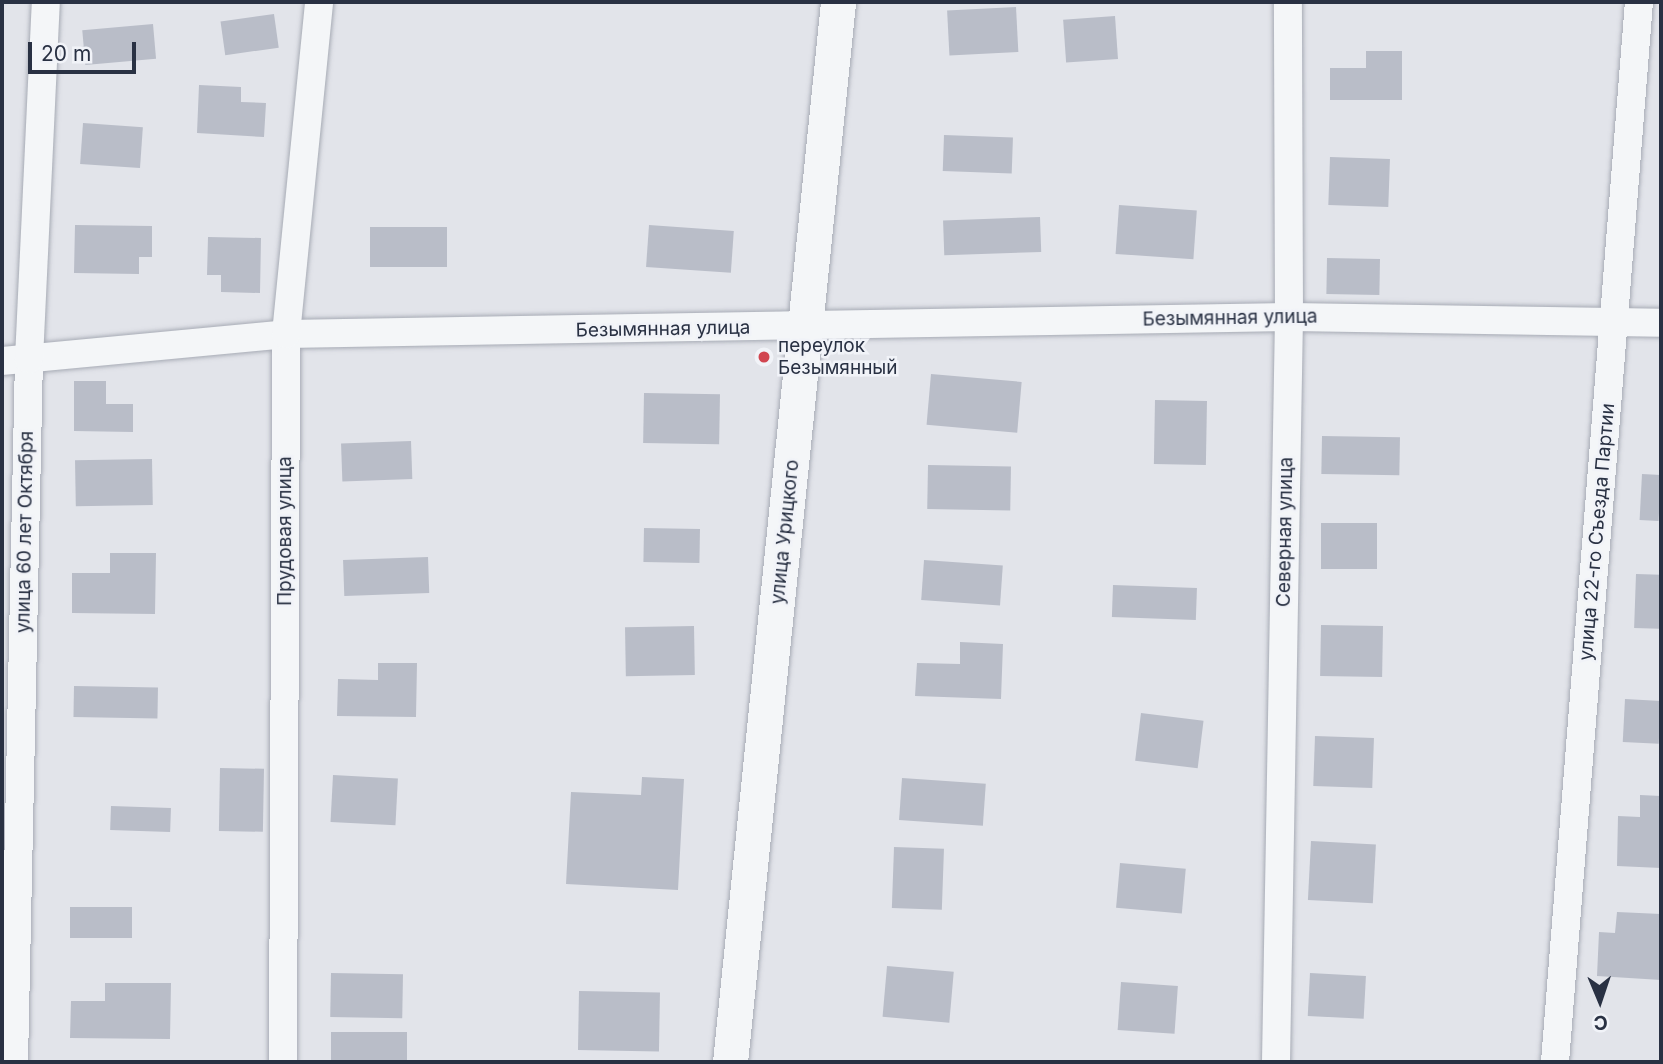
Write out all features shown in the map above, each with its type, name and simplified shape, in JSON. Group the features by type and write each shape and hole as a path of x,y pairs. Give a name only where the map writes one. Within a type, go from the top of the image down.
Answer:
{"street":[{"name":"улица 60 лет Октября","path":"14,1062 15,360 47,2"},
{"name":"Прудовая улица","path":"283,1062 286,334 319,2"},
{"name":"улица Урицкого","path":"730,1062 838,2"},
{"name":"Северная улица","path":"1276,1062 1289,317 1289,2"},
{"name":"улица 22-го Съезда Партии","path":"1555,1062 1639,2"},
{"name":"Безымянная улица","path":"15,360 286,334 1289,317 1661,323"}],"building":[{"path":"1016,7 1018,52 949,56 947,11"},
{"path":"274,14 279,48 225,55 221,22"},
{"path":"1115,16 1118,59 1066,63 1063,20"},
{"path":"153,24 156,59 85,65 82,30"},
{"path":"1366,51 1402,51 1402,100 1330,100 1330,68 1366,68"},
{"path":"199,85 241,87 241,102 266,103 264,137 197,133"},
{"path":"83,123 143,127 140,168 80,164"},
{"path":"944,135 1013,137 1012,173 943,171"},
{"path":"1330,157 1390,159 1388,207 1328,205"},
{"path":"1119,205 1197,210 1193,259 1116,254"},
{"path":"1040,217 1041,252 944,255 943,220"},
{"path":"75,225 152,226 152,257 139,257 139,274 74,273"},
{"path":"649,225 734,231 731,273 646,267"},
{"path":"370,227 447,227 447,267 370,267"},
{"path":"208,237 261,238 260,293 221,292 221,275 207,275"},
{"path":"1327,258 1380,259 1379,295 1326,294"},
{"path":"931,374 1022,382 1017,433 927,425"},
{"path":"74,381 106,381 106,404 133,404 133,432 74,431"},
{"path":"644,393 720,394 719,444 643,443"},
{"path":"1155,400 1207,401 1206,465 1154,464"},
{"path":"1322,436 1400,437 1399,475 1321,474"},
{"path":"411,441 412,479 342,481 341,443"},
{"path":"152,459 153,505 76,506 75,460"},
{"path":"928,465 1011,466 1010,510 927,509"},
{"path":"1642,474 1661,475 1659,521 1640,520"},
{"path":"1321,523 1377,523 1377,569 1321,569"},
{"path":"644,528 700,529 699,563 643,562"},
{"path":"110,553 156,553 155,614 72,613 72,573 110,573"},
{"path":"428,557 429,593 344,596 343,560"},
{"path":"924,560 1003,566 1000,605 921,600"},
{"path":"1636,574 1661,575 1659,629 1634,628"},
{"path":"1113,585 1197,588 1196,620 1112,617"},
{"path":"1321,625 1383,626 1382,677 1320,676"},
{"path":"694,626 695,675 626,676 625,627"},
{"path":"960,642 1003,644 1001,699 915,696 917,663 960,664"},
{"path":"378,663 417,663 416,717 337,716 338,679 378,680"},
{"path":"74,686 158,687 157,718 73,717"},
{"path":"1625,699 1661,701 1659,744 1623,742"},
{"path":"1141,713 1204,721 1198,768 1135,761"},
{"path":"1315,736 1374,738 1372,788 1313,786"},
{"path":"220,768 264,769 263,832 219,831"},
{"path":"333,775 398,778 395,825 331,822"},
{"path":"642,777 684,779 678,890 566,884 571,792 641,795"},
{"path":"902,778 986,784 983,826 899,820"},
{"path":"1640,795 1661,796 1661,868 1617,866 1618,816 1640,817"},
{"path":"111,806 171,808 170,832 110,830"},
{"path":"1311,841 1376,844 1373,903 1308,900"},
{"path":"894,847 944,849 942,910 892,908"},
{"path":"1120,863 1186,869 1182,914 1116,908"},
{"path":"70,907 132,907 132,938 70,938"},
{"path":"1617,912 1661,914 1661,980 1597,976 1599,932 1615,933"},
{"path":"887,966 954,972 949,1023 883,1017"},
{"path":"331,973 403,974 402,1018 330,1017"},
{"path":"1310,973 1366,976 1364,1019 1308,1016"},
{"path":"1121,982 1178,986 1175,1034 1118,1030"},
{"path":"105,983 171,983 170,1039 70,1038 71,1001 105,1001"},
{"path":"579,991 660,992 659,1051 578,1050"},
{"path":"331,1032 407,1032 407,1062 331,1062"}],"place":[{"name":"переулок Безымянный","path":"764,357"}]}
